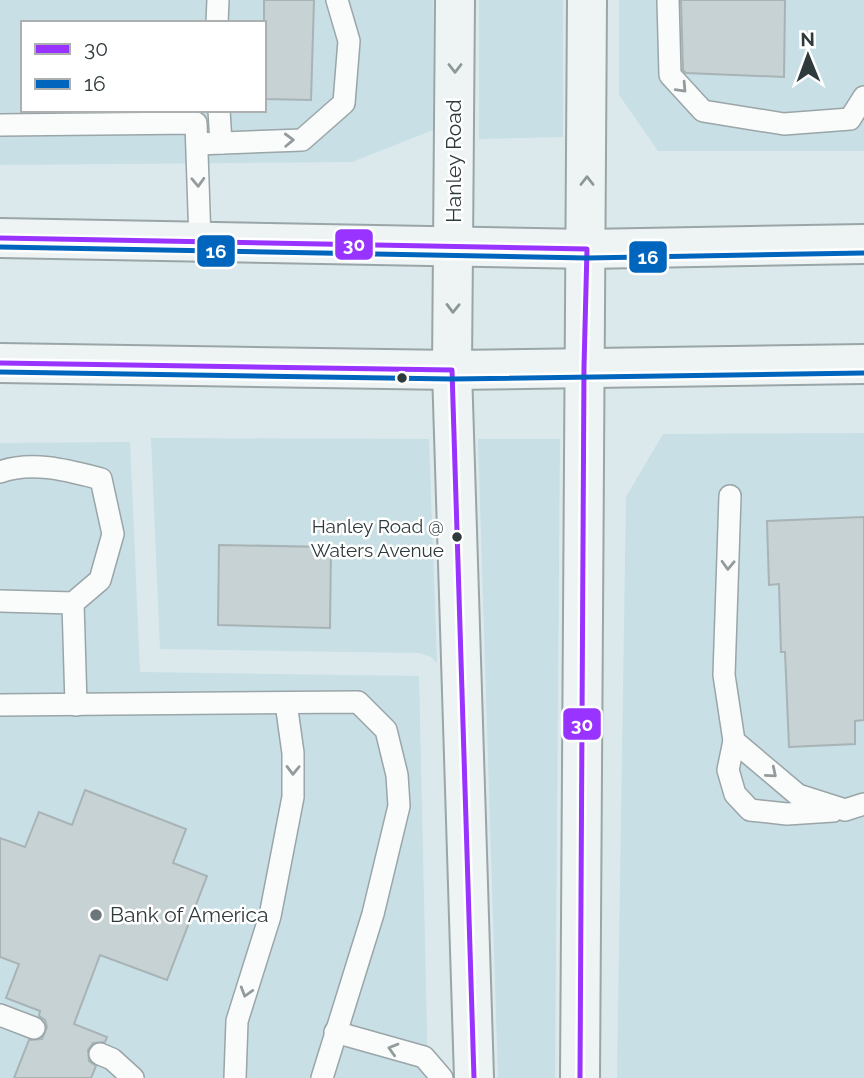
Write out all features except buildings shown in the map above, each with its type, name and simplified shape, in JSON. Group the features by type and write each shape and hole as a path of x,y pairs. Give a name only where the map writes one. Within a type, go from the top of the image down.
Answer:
{"main road":[{"name":"Hanley Road","path":"455,0 452,370 462,1077"},
{"path":"580,1078 587,0"},
{"path":"0,238 587,249 864,244"},
{"path":"0,363 452,370 864,363"}],"lane":[{"path":"218,0 218,21"},
{"path":"0,125 197,133 221,142 302,139 344,103 349,41 337,0"},
{"path":"668,0 670,75 703,111 784,124 857,119 864,97"},
{"path":"219,112 221,142"},
{"path":"197,133 200,241"},
{"path":"0,472 11,468 62,469 101,479 113,534 100,580 73,603 0,601"},
{"path":"730,496 724,675 734,741 728,769 735,794 750,810 788,814 854,807"},
{"path":"73,603 76,705"},
{"path":"235,1078 237,1021 270,916 293,797 293,753 286,702"},
{"path":"0,705 358,702 386,730 397,775 399,806 373,914 322,1078"},
{"path":"734,741 798,795 854,807"},
{"path":"0,1015 34,1028"},
{"path":"335,1032 424,1057 462,1077"},
{"path":"100,1054 112,1059 134,1078"}],"shaded area":[{"path":"0,0 433,0 433,130 352,162 0,165"},
{"path":"479,0 563,0 563,137 479,139"},
{"path":"619,0 864,0 864,151 658,151 619,95"},
{"path":"864,433 864,1078 617,1078 626,497 663,434"},
{"path":"151,438 429,439 437,663 431,657 419,653 160,649"},
{"path":"478,439 560,439 555,1078 498,1078"},
{"path":"130,442 140,672 419,676 428,1078 0,1078 0,443"}],"transit line":[{"name":"30","path":"0,238 587,249 580,1078"},
{"name":"16","path":"0,247 587,258 864,253"},
{"name":"30","path":"0,363 452,370 474,1078"},
{"name":"16","path":"0,372 452,379 864,373"}],"place":[{"name":"Hanley Road @ Waters Avenue","path":"457,537"},
{"name":"Bank of America","path":"96,915"}]}
